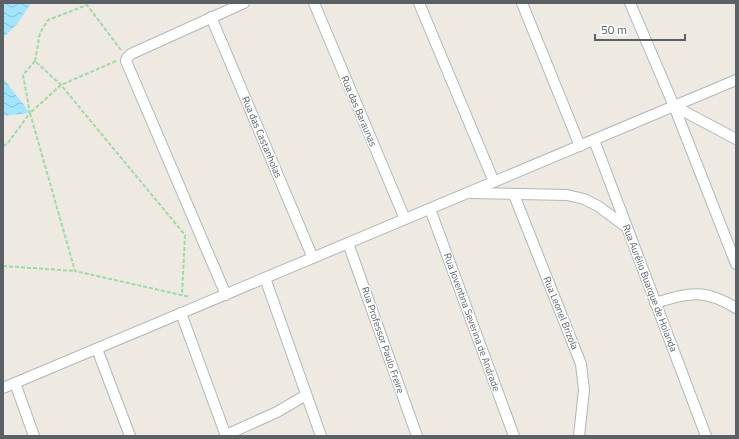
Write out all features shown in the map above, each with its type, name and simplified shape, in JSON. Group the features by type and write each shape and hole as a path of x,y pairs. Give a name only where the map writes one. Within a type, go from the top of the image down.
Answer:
{"street":[{"path":"226,295 127,64 129,56 244,3"},
{"name":"Rua das Baraunas","path":"314,3 405,219"},
{"path":"419,3 494,182"},
{"path":"522,3 580,146"},
{"path":"630,3 674,106 736,264"},
{"name":"Rua das Castanholas","path":"211,17 313,258"},
{"path":"3,388 736,80"},
{"path":"674,106 736,139"},
{"name":"Rua Aurélio Buarque de Holanda","path":"594,140 625,226 706,436"},
{"path":"469,193 567,195 584,199 598,206 625,226"},
{"name":"Rua Leonel Brizola","path":"514,195 581,364 584,390 579,436"},
{"name":"Rua Joventina Severina de Andrade","path":"430,209 514,436"},
{"name":"Rua Professor Paulo Freire","path":"348,243 417,436"},
{"path":"265,278 321,436"},
{"path":"655,303 693,293 715,296 736,308"},
{"path":"181,313 226,435 277,412 306,395"},
{"path":"97,349 130,436"},
{"path":"15,383 34,436"}],"path":[{"path":"3,146 7,144 30,113 61,85 129,56 87,5 48,20 40,33 35,61 22,75 30,113 75,271"},
{"path":"35,61 61,85 185,234 182,295"},
{"path":"3,266 75,271 210,302"}],"water":[{"path":"3,3 31,3 17,24 3,38"},
{"path":"3,78 30,113 3,116"}]}
